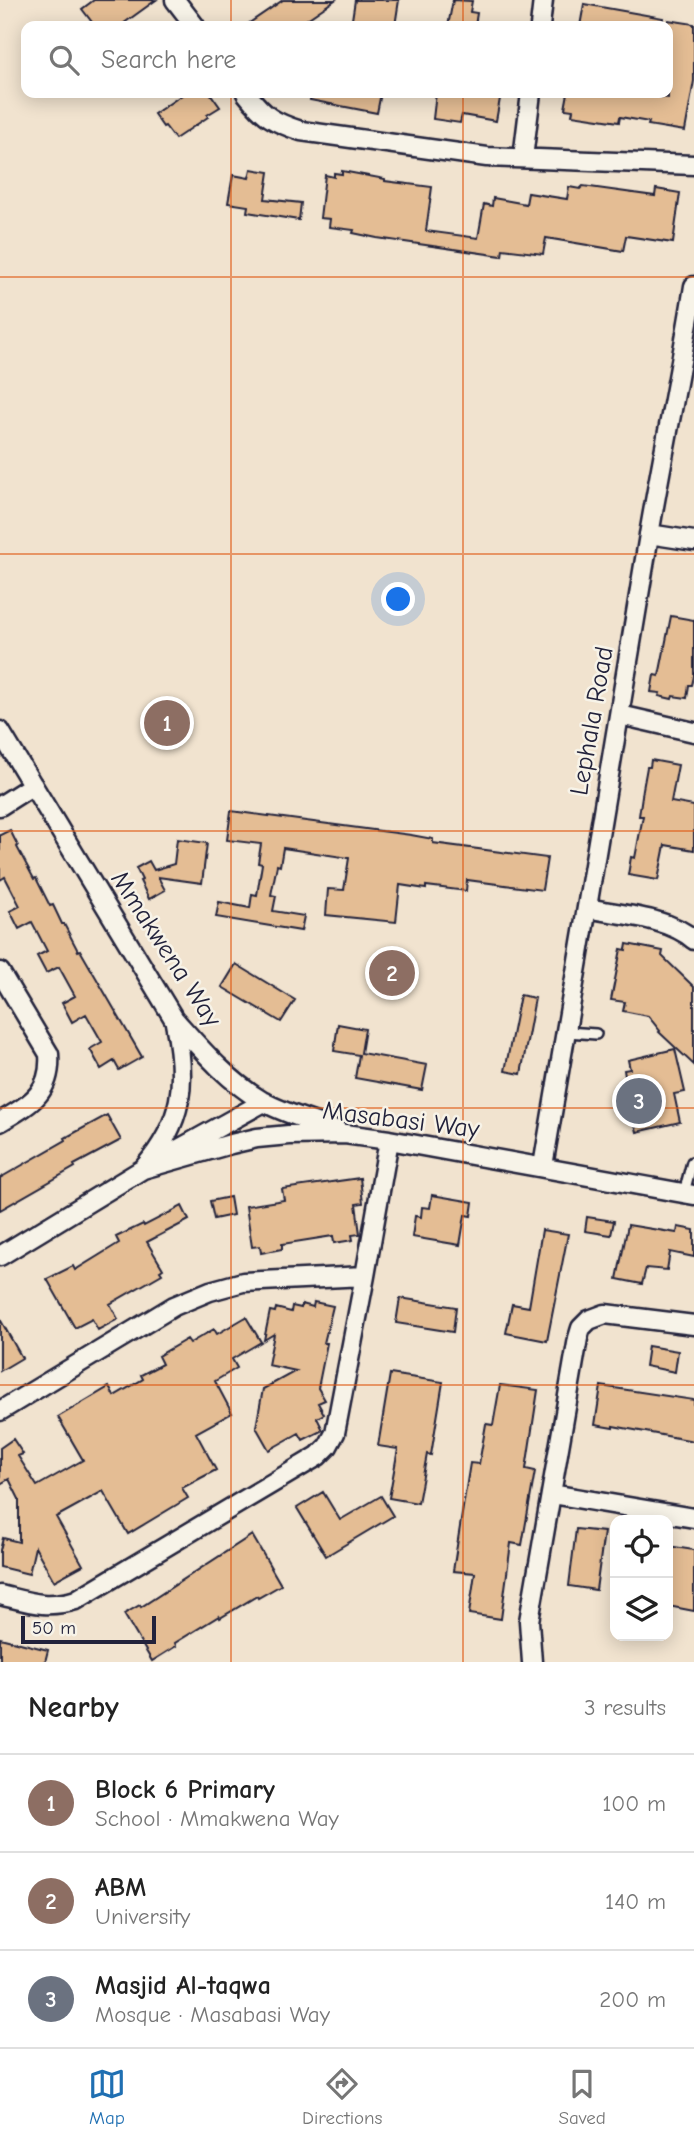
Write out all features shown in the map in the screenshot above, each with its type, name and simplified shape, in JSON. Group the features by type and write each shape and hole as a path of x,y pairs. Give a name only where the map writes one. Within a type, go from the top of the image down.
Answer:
{"street":[{"path":"175,0 191,21"},
{"path":"541,21 543,0"},
{"path":"250,98 277,124 301,131 487,157 694,165"},
{"path":"523,158 530,98"},
{"name":"Lephala Road","path":"542,1166 567,1032 649,534 689,351 694,286"},
{"path":"649,534 694,541"},
{"path":"620,715 694,732"},
{"name":"Mmakwena Way","path":"0,731 174,1019 205,1055 236,1083 264,1102 345,1134"},
{"path":"0,806 33,785"},
{"path":"587,908 658,922 676,928 694,940"},
{"path":"0,972 49,1054 50,1069 40,1094 0,1122"},
{"path":"143,1169 166,1139 181,1092 183,1075 174,1019"},
{"path":"143,1169 264,1102"},
{"name":"Masabasi Way","path":"0,1256 143,1169 231,1144 289,1135 345,1134 389,1140 689,1194"},
{"path":"0,1595 41,1605 59,1605 76,1600 318,1456 328,1446 335,1433 389,1140"},
{"path":"0,1412 174,1306 210,1291 243,1282 365,1276"},
{"path":"532,1662 529,1620 581,1328 605,1314 694,1325"},
{"path":"552,1494 694,1518"}],"lane":[{"path":"567,1032 596,1034"},
{"path":"689,1194 692,1162"}],"building":[{"path":"94,0 156,0 127,21 91,21 82,9"},
{"path":"283,0 335,0 304,21 252,21"},
{"path":"355,0 399,0 396,21 352,21"},
{"path":"453,0 472,1 470,12 477,13 476,21 449,21"},
{"path":"584,4 663,18 663,21 581,21"},
{"path":"668,20 694,24 694,81 685,131 620,117 619,122 572,115 573,110 565,109 567,98 673,98 673,21"},
{"path":"178,98 214,98 220,107 175,139 154,114"},
{"path":"310,98 380,98 377,113"},
{"path":"435,98 500,98 496,121 462,115 460,123 433,119"},
{"path":"251,169 269,172 265,199 301,203 299,220 247,212 248,206 228,203 233,175 249,178"},
{"path":"342,171 385,181 432,187 426,231 478,238 484,204 492,206 493,198 526,204 528,193 567,199 569,187 580,189 583,186 655,196 656,189 680,193 673,243 626,236 623,251 546,238 543,254 503,249 502,256 353,233 354,230 329,227 330,219 320,218 325,175 334,177 334,173 342,174"},
{"path":"671,616 694,620 694,676 687,698 673,696 672,699 651,692 654,675 659,676"},
{"path":"651,760 678,765 671,802 694,806 694,850 665,845 658,880 628,875 631,857 635,858 643,816 639,816 643,789"},
{"path":"231,811 411,835 433,839 433,843 547,858 542,890 467,880 466,891 400,885 396,922 326,915 328,889 344,890 349,858 283,848 271,895 276,896 273,911 304,916 301,931 216,917 219,902 250,908 252,894 257,895 262,864 258,863 261,844 227,840"},
{"path":"10,830 34,879 36,878 50,906 53,905 142,1057 119,1070 114,1061 101,1069 90,1049 102,1042 86,1014 72,1022 62,1003 75,996 59,967 46,973 37,956 47,951 32,922 19,929 10,911 20,906 5,877 0,880 0,835"},
{"path":"177,839 207,843 202,883 158,877 165,890 149,899 136,868 149,861 154,870 174,864"},
{"path":"627,944 663,951 662,956 694,987 694,1065 659,1032 648,1016 623,1011 625,1002 611,1000 621,949 626,950"},
{"path":"236,964 295,1000 281,1022 222,987"},
{"path":"520,995 535,998 521,1074 505,1071"},
{"path":"338,1024 365,1029 361,1053 427,1065 422,1090 355,1078 359,1055 334,1051"},
{"path":"675,1049 685,1092 674,1094 680,1122 637,1132 630,1103 623,1105 618,1084 626,1082 624,1070 630,1069 628,1060"},
{"path":"107,1115 121,1140 0,1210 0,1178"},
{"path":"360,1178 363,1203 356,1204 360,1234 352,1235 353,1240 334,1243 333,1236 282,1244 282,1249 261,1253 260,1246 252,1247 246,1206 284,1200 282,1189"},
{"path":"432,1195 473,1202 471,1216 465,1215 460,1245 412,1237 415,1216 421,1217 422,1207 430,1208"},
{"path":"230,1197 233,1215 214,1219 210,1201"},
{"path":"182,1206 189,1220 147,1242 163,1269 160,1271 162,1274 110,1304 118,1319 98,1330 92,1319 75,1328 47,1279 73,1266 75,1270 119,1243 116,1237"},
{"path":"587,1217 614,1221 611,1235 585,1231"},
{"path":"628,1225 677,1233 678,1227 694,1230 694,1257 670,1252 667,1270 646,1268 642,1284 617,1279"},
{"path":"542,1230 568,1234 547,1341 506,1333 512,1304 529,1307"},
{"path":"400,1298 456,1307 453,1332 396,1323"},
{"path":"314,1302 333,1306 324,1343 327,1343 318,1388 325,1400 318,1403 324,1414 317,1418 323,1430 303,1440 299,1433 269,1450 256,1427 263,1389 296,1371 268,1365 274,1334 264,1340 270,1311 275,1312 276,1308 291,1312 292,1306 301,1308 302,1304 313,1307"},
{"path":"246,1317 261,1342 232,1359 237,1368 215,1381 232,1413 196,1433 216,1470 182,1488 188,1498 128,1534 103,1491 56,1517 83,1565 54,1581 35,1547 29,1574 0,1567 3,1538 19,1542 19,1499 9,1479 0,1484 0,1448 13,1439 23,1454 18,1456 37,1486 83,1460 58,1417 109,1387 114,1396 143,1379 141,1375 162,1364 158,1356 187,1339 190,1343 214,1329 217,1334"},
{"path":"0,1319 22,1358 0,1371"},
{"path":"648,1346 678,1351 675,1372 645,1366"},
{"path":"390,1374 443,1382 431,1455 427,1454 418,1503 389,1498 398,1449 378,1446"},
{"path":"500,1385 538,1390 526,1469 535,1471 522,1545 511,1543 501,1619 469,1614 475,1573 453,1571 470,1463 479,1464 486,1424 493,1425"},
{"path":"601,1386 694,1400 694,1441 595,1425"},
{"path":"323,1492 340,1520 381,1496 393,1516 326,1556 297,1508"},
{"path":"576,1529 604,1532 596,1590 569,1586"},
{"path":"252,1535 281,1585 220,1618 219,1616 175,1643 176,1646 152,1661 124,1614 140,1605 141,1607"},
{"path":"673,1547 694,1550 694,1611 673,1607"},
{"path":"0,1638 48,1650 45,1662 0,1662"}],"place":[{"name":"Block 6 Primary","path":"167,723"},
{"name":"ABM","path":"392,973"},
{"name":"Masjid Al-taqwa","path":"639,1101"}]}
